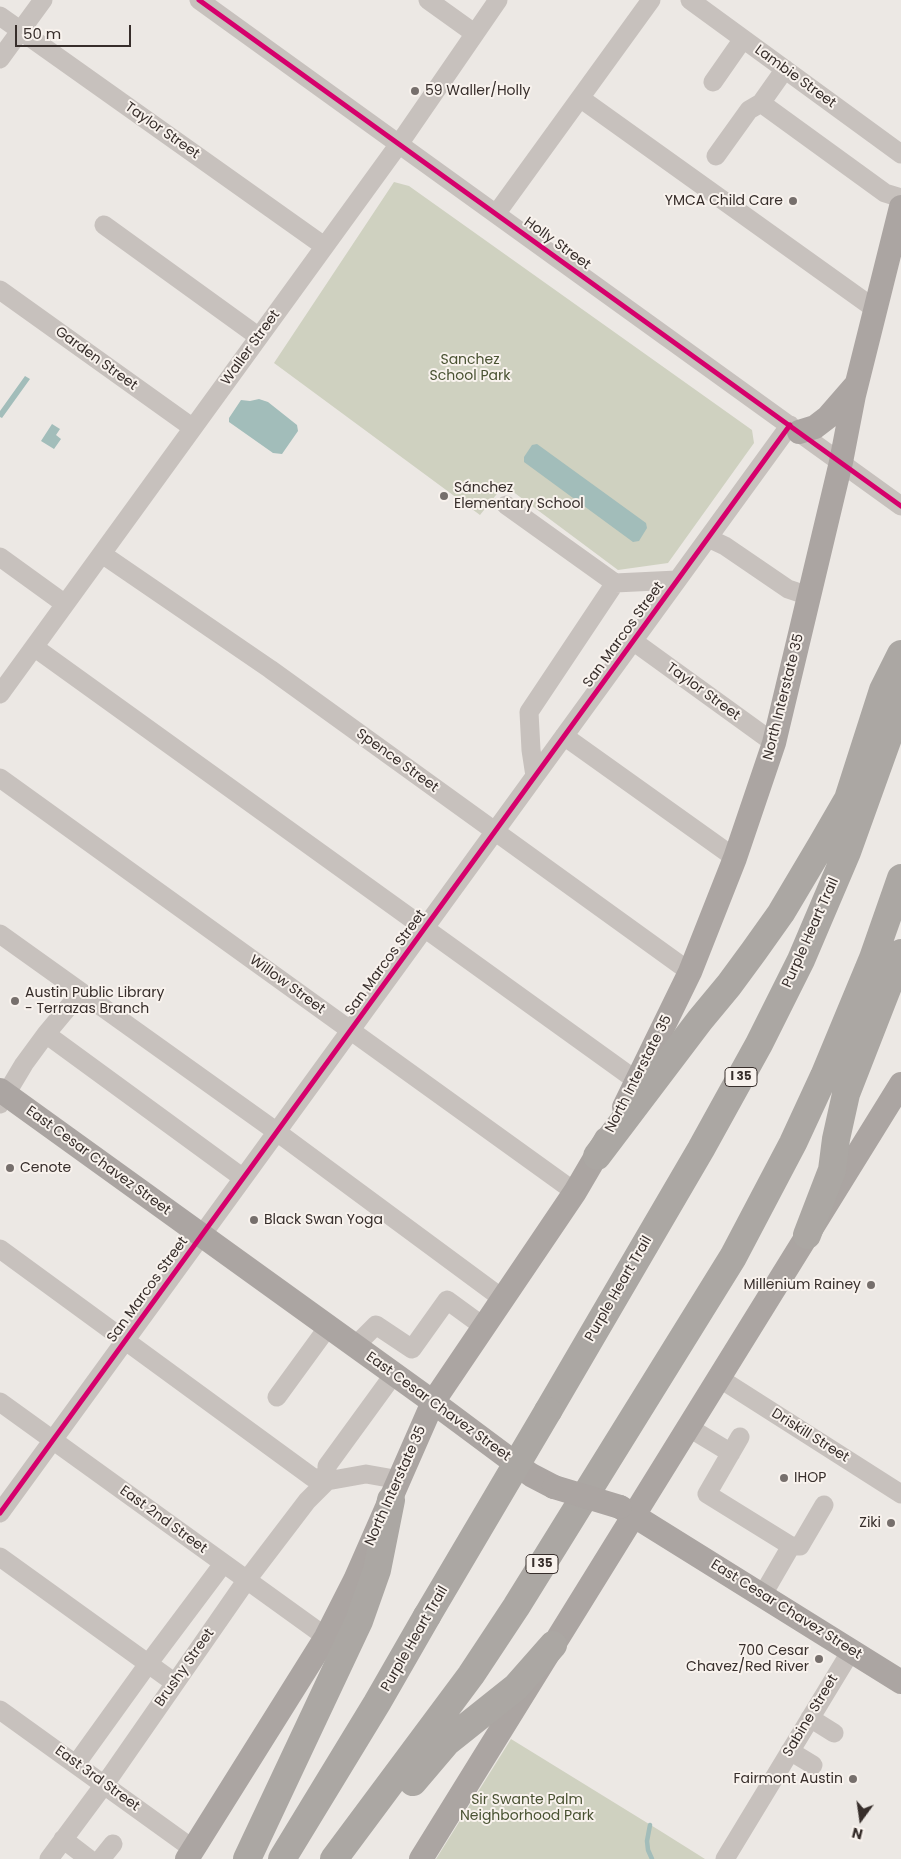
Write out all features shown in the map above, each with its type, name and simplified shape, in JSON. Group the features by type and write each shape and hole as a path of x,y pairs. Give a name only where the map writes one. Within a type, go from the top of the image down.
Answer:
{"highway":[{"path":"597,1156 700,1020 729,985 781,913 848,799 883,690 901,654"},
{"name":"Purple Heart Trail","path":"282,1859 378,1703 759,1044 801,960 847,852 901,693"},
{"name":"I 35","path":"334,1859 470,1675 506,1622 733,1257 793,1143 824,1076 874,958 901,878"},
{"path":"807,1236 832,1170 836,1139 846,1094 901,954"},
{"path":"248,1859 362,1614 377,1570 396,1490"},
{"path":"334,1859 413,1782 447,1742 516,1687 553,1645"}],"main road":[{"name":"North Interstate 35","path":"190,1854 326,1637 396,1490 433,1402 575,1192 597,1156 637,1081 690,972 735,858 774,743 841,462 856,385 875,309 897,235 901,207"},
{"path":"794,429 815,427 828,417 856,385"},
{"path":"420,1859 553,1645 627,1511 688,1427 901,1084"},
{"name":"East Cesar Chavez Street","path":"2,1096 202,1235 531,1475 554,1487 627,1511 901,1682"}],"street":[{"path":"0,59 43,0"},
{"name":"Holly Street","path":"199,0 901,506"},
{"path":"428,0 474,33"},
{"name":"Waller Street","path":"0,694 399,144 498,0"},
{"path":"496,214 651,0"},
{"name":"Lambie Street","path":"690,0 901,154"},
{"name":"Taylor Street","path":"0,16 324,246"},
{"path":"713,82 743,39"},
{"path":"716,156 748,110 761,103 785,69"},
{"path":"580,98 875,309"},
{"path":"761,103 885,193 901,198"},
{"path":"104,225 259,337"},
{"name":"Garden Street","path":"0,290 193,428"},
{"name":"San Marcos Street","path":"0,1513 677,580 794,429"},
{"path":"506,505 615,583 677,580"},
{"path":"708,538 725,546 788,589 809,596"},
{"name":"Spence Street","path":"102,554 270,669 690,972"},
{"path":"0,557 65,604"},
{"path":"535,776 531,750 529,712 615,583"},
{"name":"Taylor Street","path":"633,642 774,743"},
{"path":"34,647 637,1081"},
{"path":"564,736 735,858"},
{"name":"Willow Street","path":"0,778 575,1192"},
{"path":"0,934 277,1132 503,1299"},
{"path":"2,1096 46,1034 81,992"},
{"path":"46,1034 243,1178"},
{"path":"0,1248 312,1478 327,1481 366,1474 396,1490"},
{"path":"355,1346 376,1325 412,1349 447,1300 484,1327"},
{"path":"277,1397 328,1327"},
{"path":"327,1481 327,1466 394,1374"},
{"name":"Driskill Street","path":"719,1378 901,1494"},
{"name":"East 2nd Street","path":"0,1402 326,1637"},
{"path":"688,1427 731,1453"},
{"path":"740,1437 707,1494 791,1546 800,1546 824,1505"},
{"name":"Brushy Street","path":"49,1859 104,1784 246,1581 307,1501 327,1481"},
{"path":"762,1596 791,1546"},
{"path":"0,1556 175,1683"},
{"path":"76,1764 223,1564"},
{"name":"Sabine Street","path":"725,1859 851,1651"},
{"name":"East 3rd Street","path":"0,1710 104,1784 190,1854"},
{"path":"810,1718 834,1734"},
{"path":"790,1751 813,1765"},
{"path":"63,1839 89,1859"},
{"path":"101,1859 113,1844"}],"green space":[{"name":"Sanchez School Park","path":"394,182 409,186 752,430 754,443 668,563 618,570 504,485 480,515 274,363"},
{"name":"Sir Swante Palm Neighborhood Park","path":"511,1739 662,1832 705,1859 436,1859"}],"water":[{"path":"25,376 30,379 2,418 0,417 0,411"},
{"path":"259,399 268,402 297,425 298,431 282,454 273,453 229,422 229,418 241,400"},
{"path":"52,424 60,429 56,435 61,439 54,449 41,441"},
{"path":"537,444 646,523 647,528 639,541 633,542 524,462 524,457 532,445"}],"waterway":[{"path":"650,1825 647,1841 652,1859"}],"cycle path":[{"path":"199,0 901,506"},
{"path":"0,1513 790,425"}],"place":[{"name":"59 Waller/Holly","path":"415,91"},
{"name":"YMCA Child Care","path":"793,201"},
{"name":"Sánchez Elementary School","path":"444,496"},
{"name":"Austin Public Library - Terrazas Branch","path":"15,1001"},
{"name":"Cenote","path":"10,1168"},
{"name":"Black Swan Yoga","path":"254,1220"},
{"name":"Millenium Rainey","path":"871,1285"},
{"name":"IHOP","path":"784,1478"},
{"name":"Ziki","path":"891,1523"},
{"name":"700 Cesar Chavez/Red River","path":"819,1659"},
{"name":"Fairmont Austin","path":"853,1779"}]}
